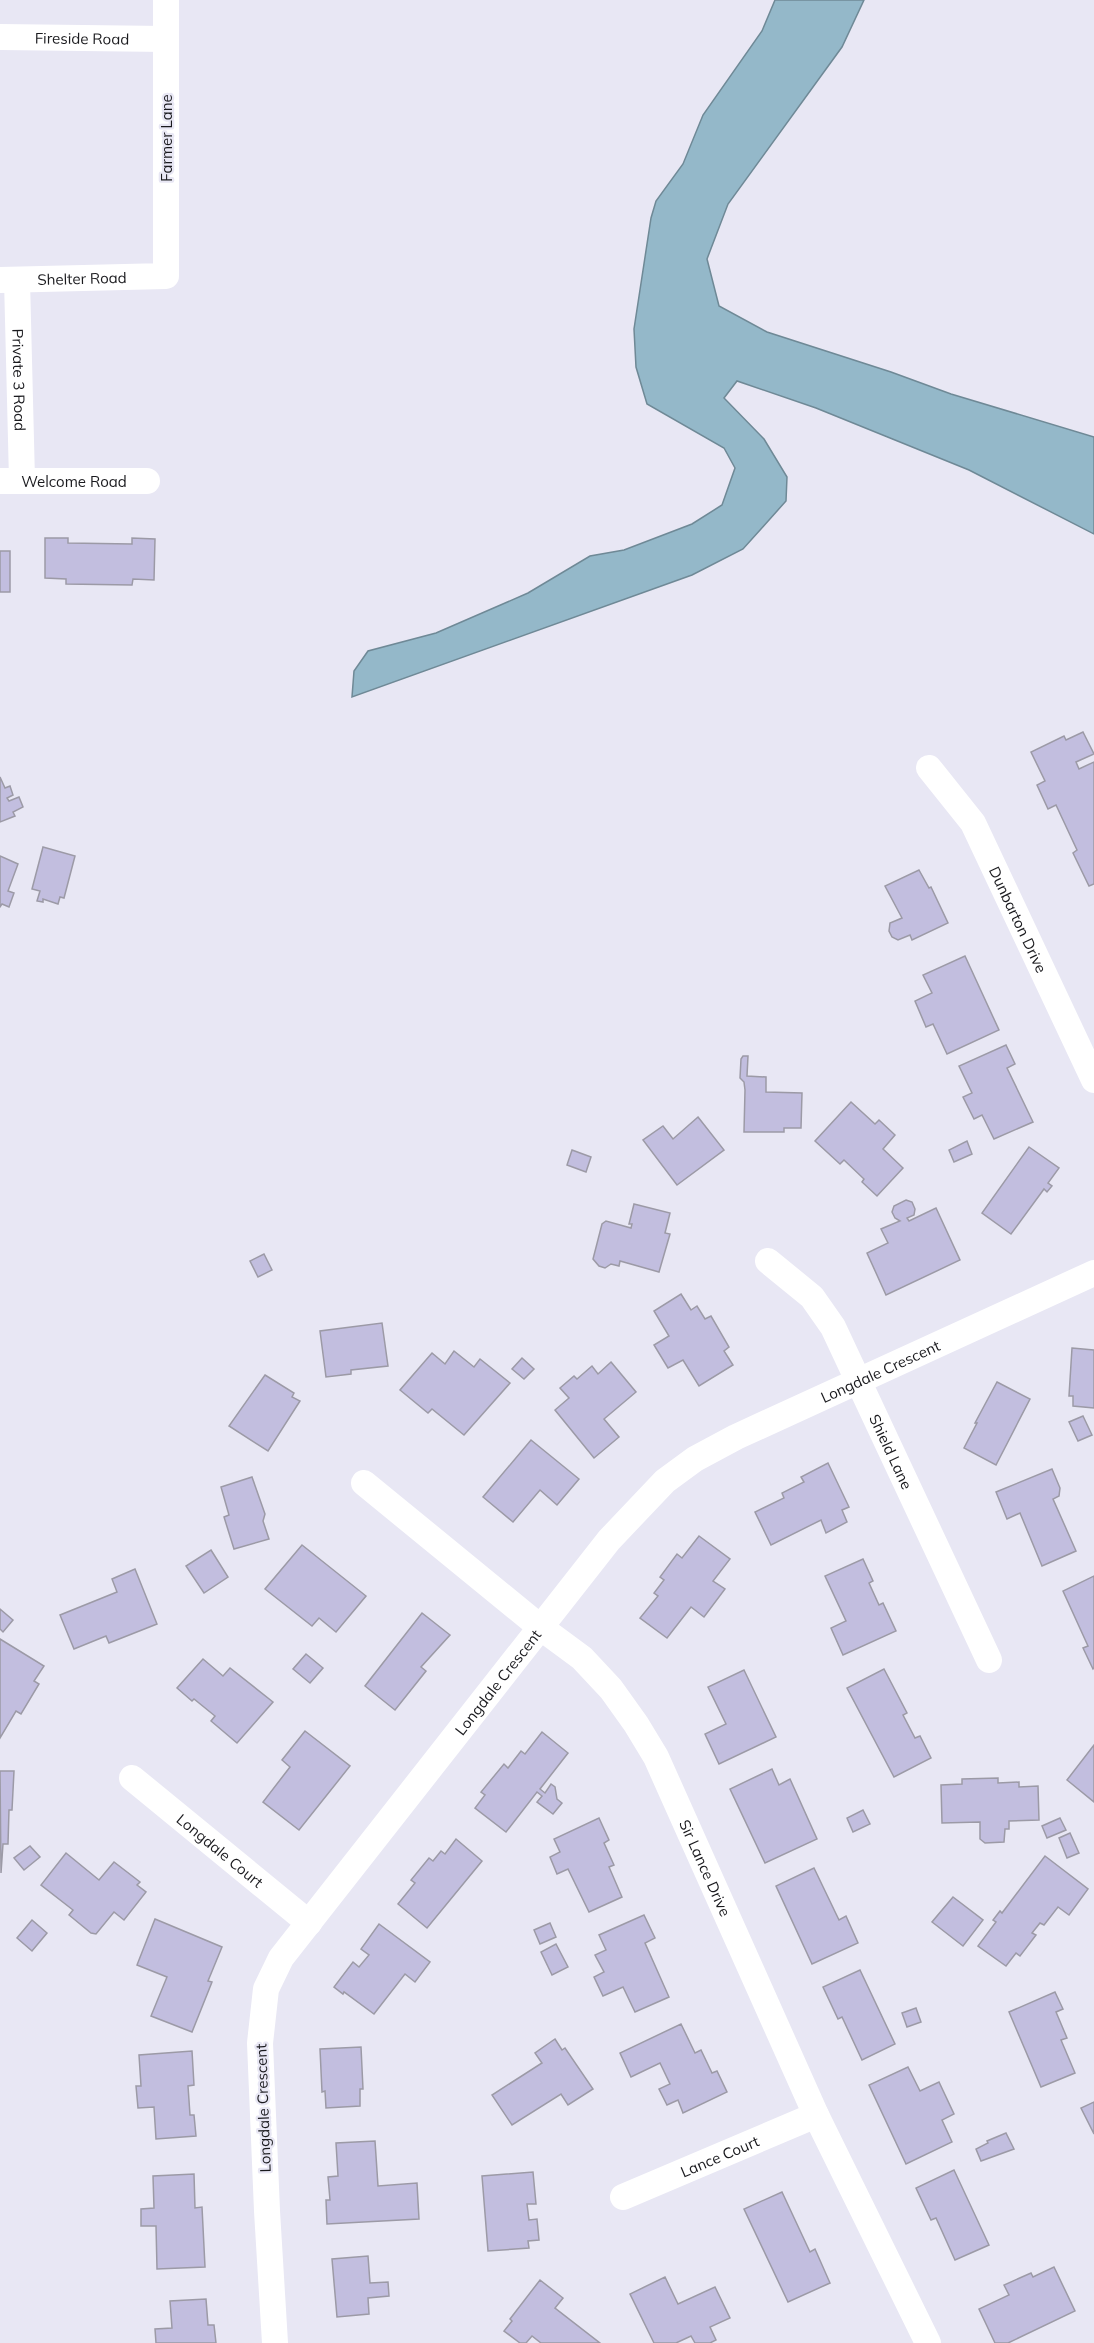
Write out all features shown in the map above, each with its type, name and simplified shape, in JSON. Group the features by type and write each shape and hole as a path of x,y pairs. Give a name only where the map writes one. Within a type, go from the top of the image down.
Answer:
{"street":[{"name":"Farmer Lane","path":"166,0 166,276"},
{"name":"Fireside Road","path":"0,37 166,39"},
{"name":"Shelter Road","path":"8,280 166,276"},
{"name":"Private 3 Road","path":"8,280 11,481"},
{"name":"Welcome Road","path":"11,481 147,481"},
{"name":"Dunbarton Drive","path":"929,768 973,823 1094,1080"},
{"name":"Shield Lane","path":"768,1261 812,1297 833,1327 989,1660"},
{"name":"Longdale Crescent","path":"275,2343 260,2043 266,1989 281,1958 609,1540 665,1481 695,1459 736,1437 1094,1273"},
{"name":"Sir Lance Drive","path":"364,1483 540,1627 582,1658 611,1689 636,1724 656,1757 816,2115 928,2343"},
{"name":"Longdale Court","path":"132,1778 309,1923"},
{"name":"Lance Court","path":"623,2197 816,2115"}],"water":[{"path":"775,0 864,0 842,47 728,204 707,259 719,306 767,332 951,394 1094,437 1094,534 969,470 816,408 737,381 724,398 764,439 787,477 786,501 743,549 692,575 352,697 354,671 368,651 436,633 528,593 590,556 624,550 692,524 722,505 735,468 724,448 647,404 636,367 634,329 651,218 656,201 683,164 703,115 762,31"}],"building":[{"path":"45,538 68,538 68,543 132,544 132,538 155,539 154,580 133,579 132,585 66,584 66,579 45,578"},
{"path":"0,551 10,551 10,592 0,592"},
{"path":"1083,732 1094,754 1076,762 1079,769 1094,762 1094,884 1089,886 1073,853 1077,850 1056,805 1048,809 1037,785 1045,781 1031,752 1064,736 1066,740"},
{"path":"0,777 5,788 10,786 13,795 7,798 9,801 19,797 23,807 13,812 15,816 0,822"},
{"path":"43,847 75,856 64,898 60,897 58,904 43,899 43,902 37,901 40,891 32,889"},
{"path":"0,856 18,864 8,891 14,893 9,907 2,904 0,907"},
{"path":"919,870 929,888 931,887 948,923 912,940 910,935 898,940 892,937 889,931 890,923 902,918 885,886"},
{"path":"965,956 999,1030 947,1054 933,1024 926,1027 915,1001 932,993 923,975"},
{"path":"1006,1045 1015,1064 1007,1068 1033,1122 994,1139 982,1115 974,1119 963,1097 972,1093 959,1066"},
{"path":"743,1056 748,1056 747,1076 766,1077 766,1092 802,1093 801,1128 784,1128 784,1132 744,1132 745,1090 744,1082 740,1078"},
{"path":"851,1102 875,1124 879,1120 895,1135 883,1149 903,1168 877,1196 862,1182 864,1179 844,1160 840,1164 815,1141"},
{"path":"698,1117 724,1150 677,1185 643,1140 663,1126 673,1139"},
{"path":"967,1141 972,1154 954,1162 949,1150"},
{"path":"1029,1147 1059,1168 1048,1183 1052,1186 1047,1192 1044,1189 1011,1234 982,1213"},
{"path":"572,1150 591,1157 586,1172 567,1165"},
{"path":"906,1200 912,1202 915,1209 914,1215 907,1218 909,1221 936,1208 960,1260 886,1295 867,1253 888,1243 881,1229 900,1221 892,1212 894,1206"},
{"path":"634,1204 670,1213 665,1233 670,1234 659,1272 620,1261 619,1266 611,1264 605,1268 599,1266 593,1259 602,1224 606,1221 631,1228 632,1224 629,1224"},
{"path":"264,1254 272,1270 258,1277 250,1261"},
{"path":"681,1294 691,1310 697,1306 705,1319 711,1316 729,1347 724,1351 733,1365 699,1386 683,1360 668,1368 654,1345 669,1336 654,1311"},
{"path":"382,1323 388,1366 351,1370 351,1374 326,1377 320,1331"},
{"path":"1072,1348 1094,1350 1094,1408 1073,1406 1073,1396 1069,1396"},
{"path":"454,1351 474,1367 480,1359 510,1383 464,1435 432,1409 428,1413 400,1390 432,1353 445,1364"},
{"path":"522,1358 534,1369 524,1379 512,1369"},
{"path":"611,1362 636,1392 604,1419 619,1437 594,1458 555,1410 569,1398 560,1388 574,1376 577,1379 592,1366 598,1374"},
{"path":"265,1375 294,1393 292,1397 300,1401 268,1451 229,1426"},
{"path":"997,1382 1030,1399 996,1465 964,1448"},
{"path":"1083,1416 1092,1435 1078,1441 1069,1422"},
{"path":"531,1440 579,1479 557,1505 540,1490 513,1522 483,1497"},
{"path":"828,1463 849,1507 842,1510 847,1522 826,1533 821,1520 771,1545 755,1512 784,1498 782,1493 804,1482 801,1477"},
{"path":"1052,1469 1060,1488 1059,1496 1053,1499 1076,1551 1042,1566 1020,1513 1007,1519 996,1492"},
{"path":"252,1477 265,1514 263,1521 269,1539 234,1549 224,1517 229,1515 221,1487"},
{"path":"699,1536 730,1559 713,1581 725,1589 704,1617 691,1607 667,1638 640,1618 658,1596 654,1593 664,1580 660,1577 677,1554 682,1558"},
{"path":"302,1545 366,1596 336,1632 319,1618 312,1626 265,1589"},
{"path":"211,1550 228,1577 204,1593 186,1566"},
{"path":"863,1559 873,1581 869,1583 879,1605 883,1603 896,1631 843,1655 831,1628 846,1621 825,1576"},
{"path":"135,1569 157,1624 109,1643 106,1636 74,1649 60,1615 117,1592 112,1579"},
{"path":"1094,1576 1093,1669 1083,1648 1088,1646 1063,1591"},
{"path":"0,1609 13,1620 3,1632 0,1629"},
{"path":"422,1613 450,1635 421,1667 426,1671 395,1710 365,1686"},
{"path":"0,1639 44,1666 34,1681 39,1684 21,1714 16,1711 0,1738"},
{"path":"306,1654 323,1668 310,1683 293,1669"},
{"path":"203,1659 223,1676 230,1668 273,1702 237,1743 211,1721 215,1716 177,1688"},
{"path":"884,1669 907,1713 903,1715 915,1738 920,1736 931,1758 894,1777 847,1688"},
{"path":"744,1670 776,1737 719,1764 705,1734 726,1724 708,1687"},
{"path":"305,1731 350,1766 299,1830 263,1802 290,1767 282,1760"},
{"path":"542,1732 568,1753 540,1789 545,1793 551,1784 555,1787 557,1799 562,1803 553,1814 537,1802 542,1796 537,1792 506,1832 475,1808 485,1795 481,1792 504,1764 508,1768 521,1751 525,1754"},
{"path":"1094,1745 1094,1802 1067,1780"},
{"path":"772,1769 779,1785 790,1779 817,1839 765,1863 730,1789"},
{"path":"0,1771 14,1771 8,1844 3,1844 1,1873"},
{"path":"998,1778 998,1783 1019,1782 1019,1787 1038,1786 1039,1820 1009,1821 1009,1829 1005,1829 1004,1842 985,1843 980,1839 980,1822 942,1823 941,1785 962,1784 962,1779"},
{"path":"863,1810 870,1824 853,1832 847,1818"},
{"path":"599,1818 609,1840 604,1843 614,1865 609,1867 622,1897 589,1912 568,1869 557,1874 550,1857 560,1852 554,1839"},
{"path":"1060,1818 1066,1830 1047,1838 1042,1826"},
{"path":"1070,1833 1079,1853 1067,1858 1059,1838"},
{"path":"456,1839 482,1861 427,1928 398,1904 415,1883 411,1880 429,1858 433,1861 441,1851 445,1854"},
{"path":"30,1846 40,1857 24,1870 14,1858"},
{"path":"66,1853 99,1880 114,1862 140,1882 137,1885 146,1892 124,1920 114,1912 96,1934 91,1933 69,1915 73,1910 41,1885"},
{"path":"1045,1856 1088,1889 1069,1915 1058,1907 1044,1925 1040,1923 1032,1933 1036,1935 1020,1956 1016,1953 1006,1966 978,1946 996,1922 993,1920 1000,1911 1002,1913"},
{"path":"814,1868 839,1920 846,1916 858,1943 812,1964 776,1886"},
{"path":"953,1897 983,1920 963,1946 932,1922"},
{"path":"644,1915 655,1938 645,1943 669,1997 635,2012 623,1987 603,1996 594,1977 604,1972 595,1955 606,1950 599,1935"},
{"path":"155,1919 222,1947 208,1981 212,1982 192,2032 151,2016 167,1977 137,1965"},
{"path":"32,1920 47,1933 32,1951 17,1938"},
{"path":"550,1923 556,1937 540,1944 534,1930"},
{"path":"379,1924 430,1962 415,1982 405,1974 374,2014 334,1987 353,1962 359,1967 369,1955 361,1949"},
{"path":"556,1944 568,1967 552,1975 541,1952"},
{"path":"860,1970 895,2044 862,2060 842,2017 838,2019 823,1987"},
{"path":"1055,1992 1063,2009 1056,2012 1067,2038 1061,2040 1075,2073 1041,2087 1009,2012"},
{"path":"916,2008 921,2022 907,2027 902,2013"},
{"path":"681,2024 695,2053 701,2050 712,2073 717,2071 727,2092 683,2113 678,2100 667,2105 659,2089 670,2084 660,2063 631,2077 620,2053"},
{"path":"555,2039 562,2050 565,2048 593,2089 568,2105 561,2094 512,2125 492,2095 542,2063 535,2053"},
{"path":"361,2047 363,2089 360,2089 360,2106 326,2108 325,2091 322,2092 320,2049"},
{"path":"192,2051 194,2085 188,2086 190,2115 194,2115 196,2136 156,2139 154,2107 138,2108 136,2086 141,2086 139,2055"},
{"path":"908,2067 920,2091 939,2082 954,2114 942,2120 952,2142 906,2164 869,2085"},
{"path":"1094,2102 1094,2134 1081,2108"},
{"path":"1006,2133 1014,2149 981,2161 976,2149 988,2143 987,2141"},
{"path":"375,2141 378,2186 417,2183 419,2219 327,2224 326,2200 330,2200 328,2177 338,2176 336,2143"},
{"path":"954,2170 989,2245 955,2260 936,2218 931,2220 916,2188"},
{"path":"533,2172 536,2204 527,2204 529,2220 537,2219 539,2240 528,2241 529,2248 488,2251 482,2176"},
{"path":"194,2174 195,2208 202,2207 205,2267 157,2269 156,2226 141,2226 141,2209 154,2208 153,2176"},
{"path":"782,2192 810,2252 815,2249 830,2283 788,2302 744,2209"},
{"path":"368,2256 370,2283 388,2282 389,2296 368,2298 369,2314 337,2317 332,2259"},
{"path":"1054,2267 1075,2311 1008,2343 995,2343 979,2309 1009,2295 1004,2285 1031,2273 1033,2277"},
{"path":"665,2277 678,2304 715,2287 730,2318 710,2327 716,2340 710,2343 695,2343 691,2336 676,2343 654,2343 630,2294"},
{"path":"540,2280 563,2298 555,2308 600,2343 541,2343 532,2336 526,2343 520,2343 504,2331 512,2321 510,2319"},
{"path":"206,2299 208,2325 214,2325 216,2343 156,2343 155,2329 172,2328 170,2301"}]}
